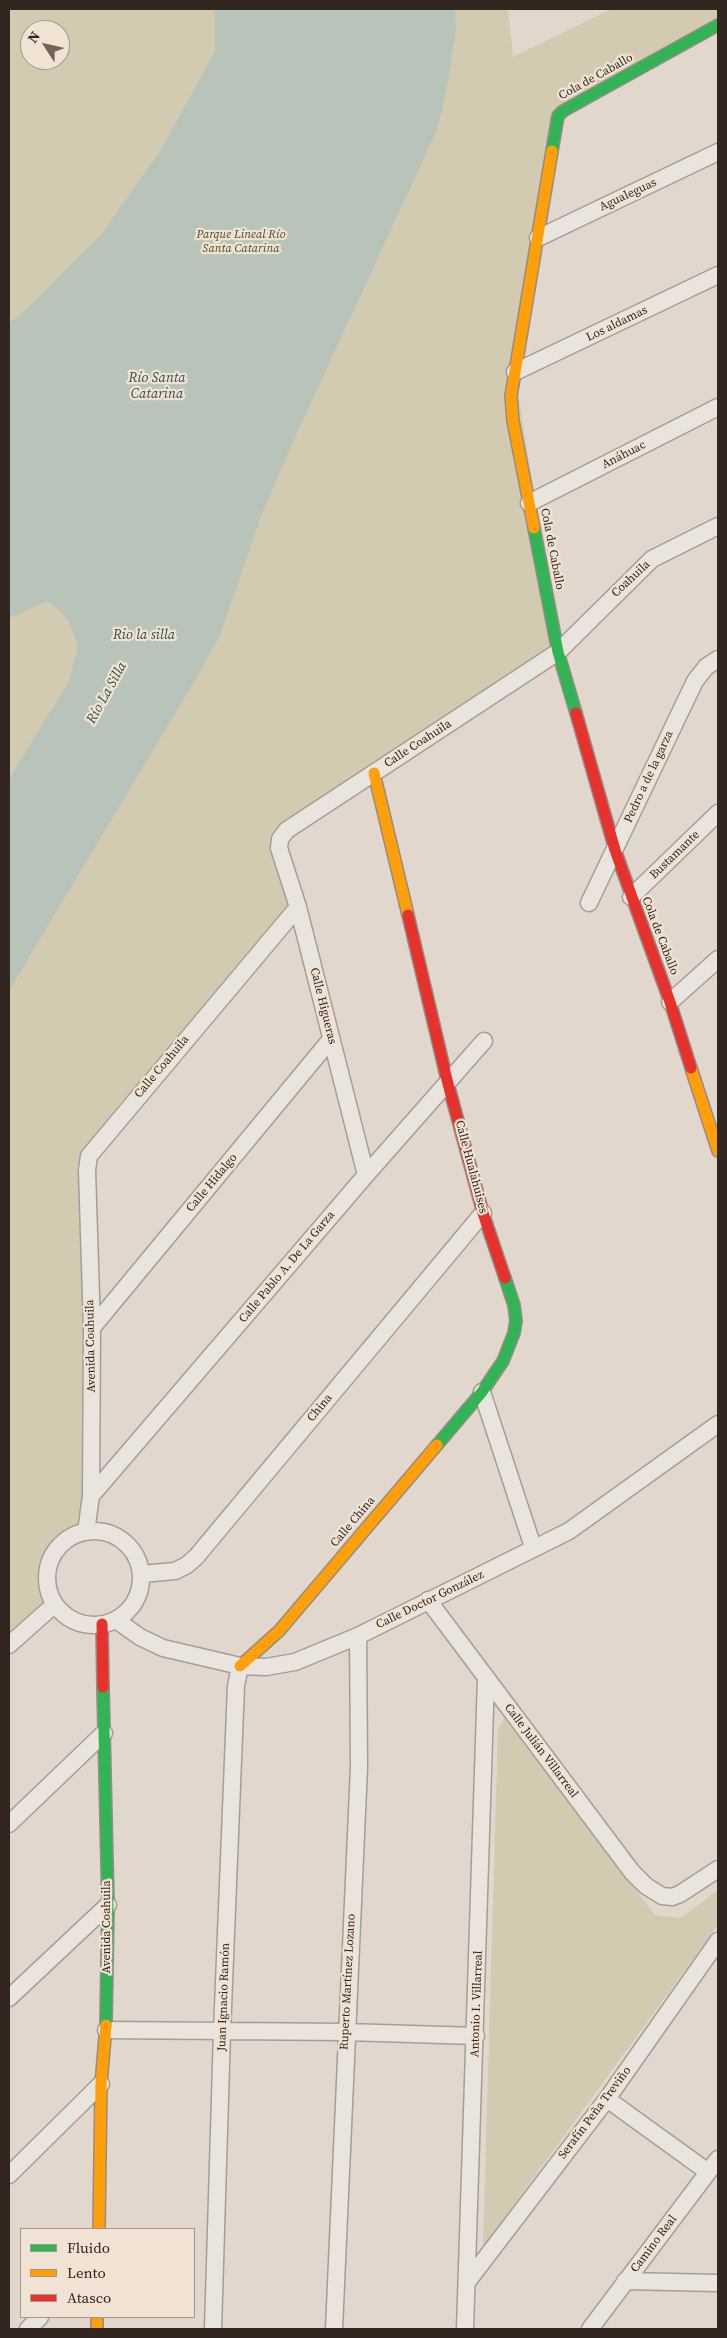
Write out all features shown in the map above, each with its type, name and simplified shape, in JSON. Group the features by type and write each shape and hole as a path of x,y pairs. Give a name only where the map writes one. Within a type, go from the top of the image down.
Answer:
{"street":[{"name":"Cola de Caballo","path":"718,24 560,113 556,121 511,396 513,421 558,652 615,850 713,1116 718,1151"},
{"name":"Agualeguas","path":"538,238 718,152"},
{"name":"Los aldamas","path":"515,372 718,275"},
{"name":"Anáhuac","path":"529,503 718,407"},
{"name":"Coahuila","path":"558,652 646,564 666,551 718,526"},
{"name":"Calle Coahuila","path":"280,838 287,830 558,652"},
{"name":"Pedro a de la garza","path":"589,903 695,681 706,667 718,659"},
{"name":"Calle Hualahuises","path":"374,774 447,1080 483,1213 514,1305 516,1321 514,1333 503,1361 482,1392"},
{"name":"Bustamante","path":"631,897 718,813"},
{"name":"Calle Higueras","path":"280,838 280,848 298,908 366,1175"},
{"name":"Calle Coahuila","path":"88,1160 91,1151 298,908"},
{"path":"670,1002 718,959"},
{"name":"Calle Hidalgo","path":"92,1328 331,1039"},
{"name":"Calle Pablo A. De La Garza","path":"91,1496 447,1080 484,1041"},
{"name":"Avenida Coahuila","path":"86,1532 91,1496 92,1328 88,1160"},
{"name":"China","path":"141,1574 175,1571 187,1565 196,1557 483,1213"},
{"path":"482,1392 533,1547"},
{"name":"Calle China","path":"240,1666 279,1631 482,1392"},
{"name":"Calle Doctor González","path":"109,1622 163,1648 240,1666 266,1667 295,1662 358,1636 428,1600 462,1585 533,1547 569,1531 718,1424"},
{"path":"86,1532 111,1534 126,1543 136,1557 141,1574 136,1598 128,1610 109,1622 79,1623 66,1615 55,1604 48,1589 50,1564 63,1543 86,1532"},
{"name":"Calle Julián Villarreal","path":"428,1600 632,1872 646,1886 662,1896 672,1897 680,1894 718,1869"},
{"path":"9,1645 55,1604"},
{"name":"Avenida Coahuila","path":"98,2228 101,2084 106,2030 108,1905 104,1733 109,1622"},
{"name":"Ruperto Martínez Lozano","path":"334,2329 358,1767 358,1636"},
{"name":"Juan Ignacio Ramón","path":"213,2329 222,2032 236,1686 240,1666"},
{"name":"Antonio I. Villarreal","path":"465,2329 476,2036 486,1678"},
{"path":"9,1824 104,1733"},
{"path":"9,1998 108,1905"},
{"name":"Serafín Peña Treviño","path":"468,2281 607,2100 718,1941"},
{"path":"106,2030 346,2032 476,2036"},
{"path":"9,2175 101,2084"},
{"path":"607,2100 708,2172"},
{"name":"Camino Real","path":"590,2329 718,2159"},
{"path":"625,2281 718,2283"},
{"path":"28,2329 39,2318"}],"green space":[{"name":"Parque Lineal Río Santa Catarina","path":"9,9 508,9 513,57 611,9 718,9 718,25 563,111 515,372 558,652 283,834 298,907 91,1151 86,1532 70,1538 58,1549 50,1564 47,1581 55,1604 9,1645"},
{"path":"504,1718 655,1915 681,1918 718,1890 718,1925 483,2247 498,1729"}],"water":[{"name":"Río Santa Catarina","path":"215,9 455,9 456,29 447,87 437,130 292,444 261,516 220,635 197,677 9,991 9,779 69,681 78,645 68,621 48,601 9,618 9,323 19,316 101,235 162,148 215,51"}],"traffic: fast":[{"path":"552,151 558,116 563,111 718,25"},
{"path":"534,528 558,652 576,713"},
{"path":"437,1445 482,1392 503,1361 514,1333 516,1321 514,1305 505,1278"},
{"path":"103,1687 108,1905 106,2025"}],"traffic: slow":[{"path":"534,528 513,421 511,396 552,151"},
{"path":"374,773 408,915"},
{"path":"691,1068 718,1151"},
{"path":"240,1666 279,1631 437,1445"},
{"path":"99,2228 101,2084 106,2025"},
{"path":"97,2318 97,2329"}],"traffic: jam":[{"path":"576,713 615,850 670,1002 691,1068"},
{"path":"408,915 447,1080 483,1213 505,1278"},
{"path":"102,1624 103,1687"}],"water label":[{"name":"Rio la silla","path":"144,635"},
{"name":"Río La Silla","path":"107,693"}]}
